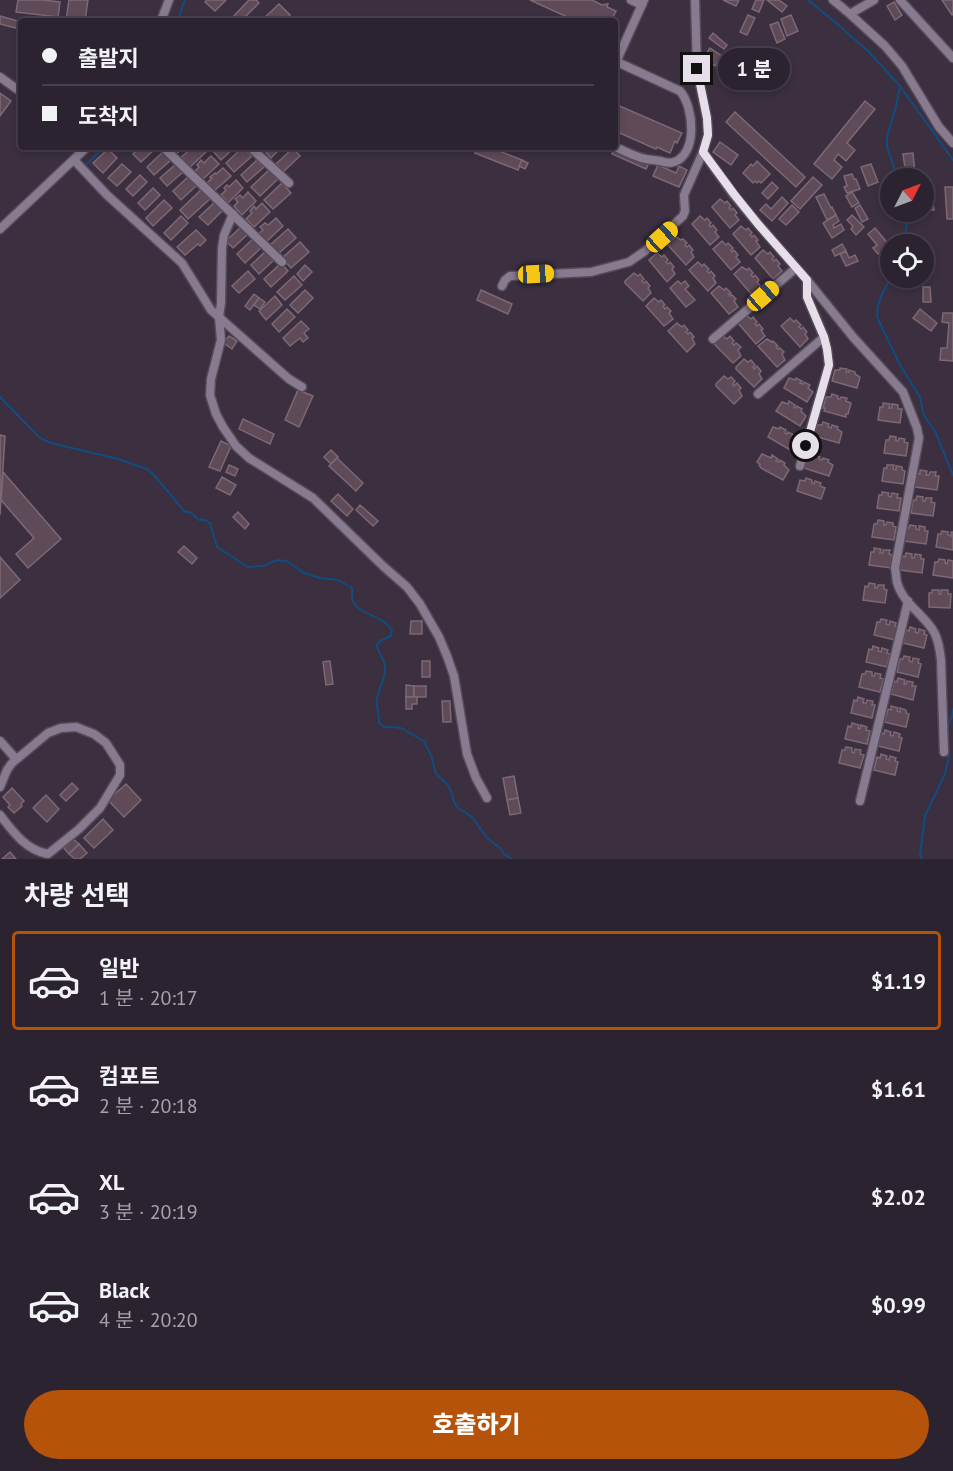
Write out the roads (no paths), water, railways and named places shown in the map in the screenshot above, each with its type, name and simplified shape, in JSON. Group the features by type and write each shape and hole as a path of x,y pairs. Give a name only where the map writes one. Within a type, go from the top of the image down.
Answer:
{"street":[{"path":"162,18 169,0"},
{"path":"618,55 643,3 631,0"},
{"path":"502,286 510,276 591,272 629,262 645,251 684,216 684,195 708,135 697,69 695,0"},
{"path":"832,0 885,46 902,66 939,127 953,143"},
{"path":"850,14 874,0"},
{"path":"900,0 953,58"},
{"path":"618,62 680,91 685,97 692,130 681,158 671,164 647,160 618,148"},
{"path":"0,77 18,90"},
{"path":"0,229 84,150"},
{"path":"166,150 282,262"},
{"path":"253,150 289,183"},
{"path":"703,152 740,202 853,337 903,392 919,438 895,568 896,581 901,593 936,635 941,660 944,752"},
{"path":"74,160 107,195 182,263 211,310 289,379 302,387"},
{"path":"233,214 223,241 219,317 221,340 211,379 210,395 223,427 236,447 249,458 313,498 383,566 407,586 420,604 447,656 454,676 467,754 487,798"},
{"path":"713,339 796,268"},
{"path":"800,466 829,365 824,337 807,297 807,280"},
{"path":"758,394 824,337"},
{"path":"860,801 908,602"},
{"path":"0,788 16,759 48,733 62,728 76,727 94,734 106,743 120,765 120,775 100,808 48,854 30,848 0,815"},
{"path":"0,741 16,759"}],"waterway":[{"path":"178,18 185,0"},
{"path":"808,0 870,53 900,86 953,160"},
{"path":"894,168 887,147 887,137 900,86"},
{"path":"87,164 101,150"},
{"path":"905,234 907,222"},
{"path":"885,288 878,305 877,317 900,365 920,397 924,416 935,431 953,475"},
{"path":"0,397 40,438 147,469 185,512 190,512 199,520 210,523 217,547 248,567 263,566 277,560 287,561 304,573 338,580 352,588 352,598 355,604 364,612 383,621 392,631 391,636 377,645 385,667 377,700 379,723 384,727 401,728 424,741 436,774 447,784 455,804 472,817 487,838 512,859"},
{"path":"922,859 920,855 925,816 945,774 949,756 947,727 953,709"}]}
